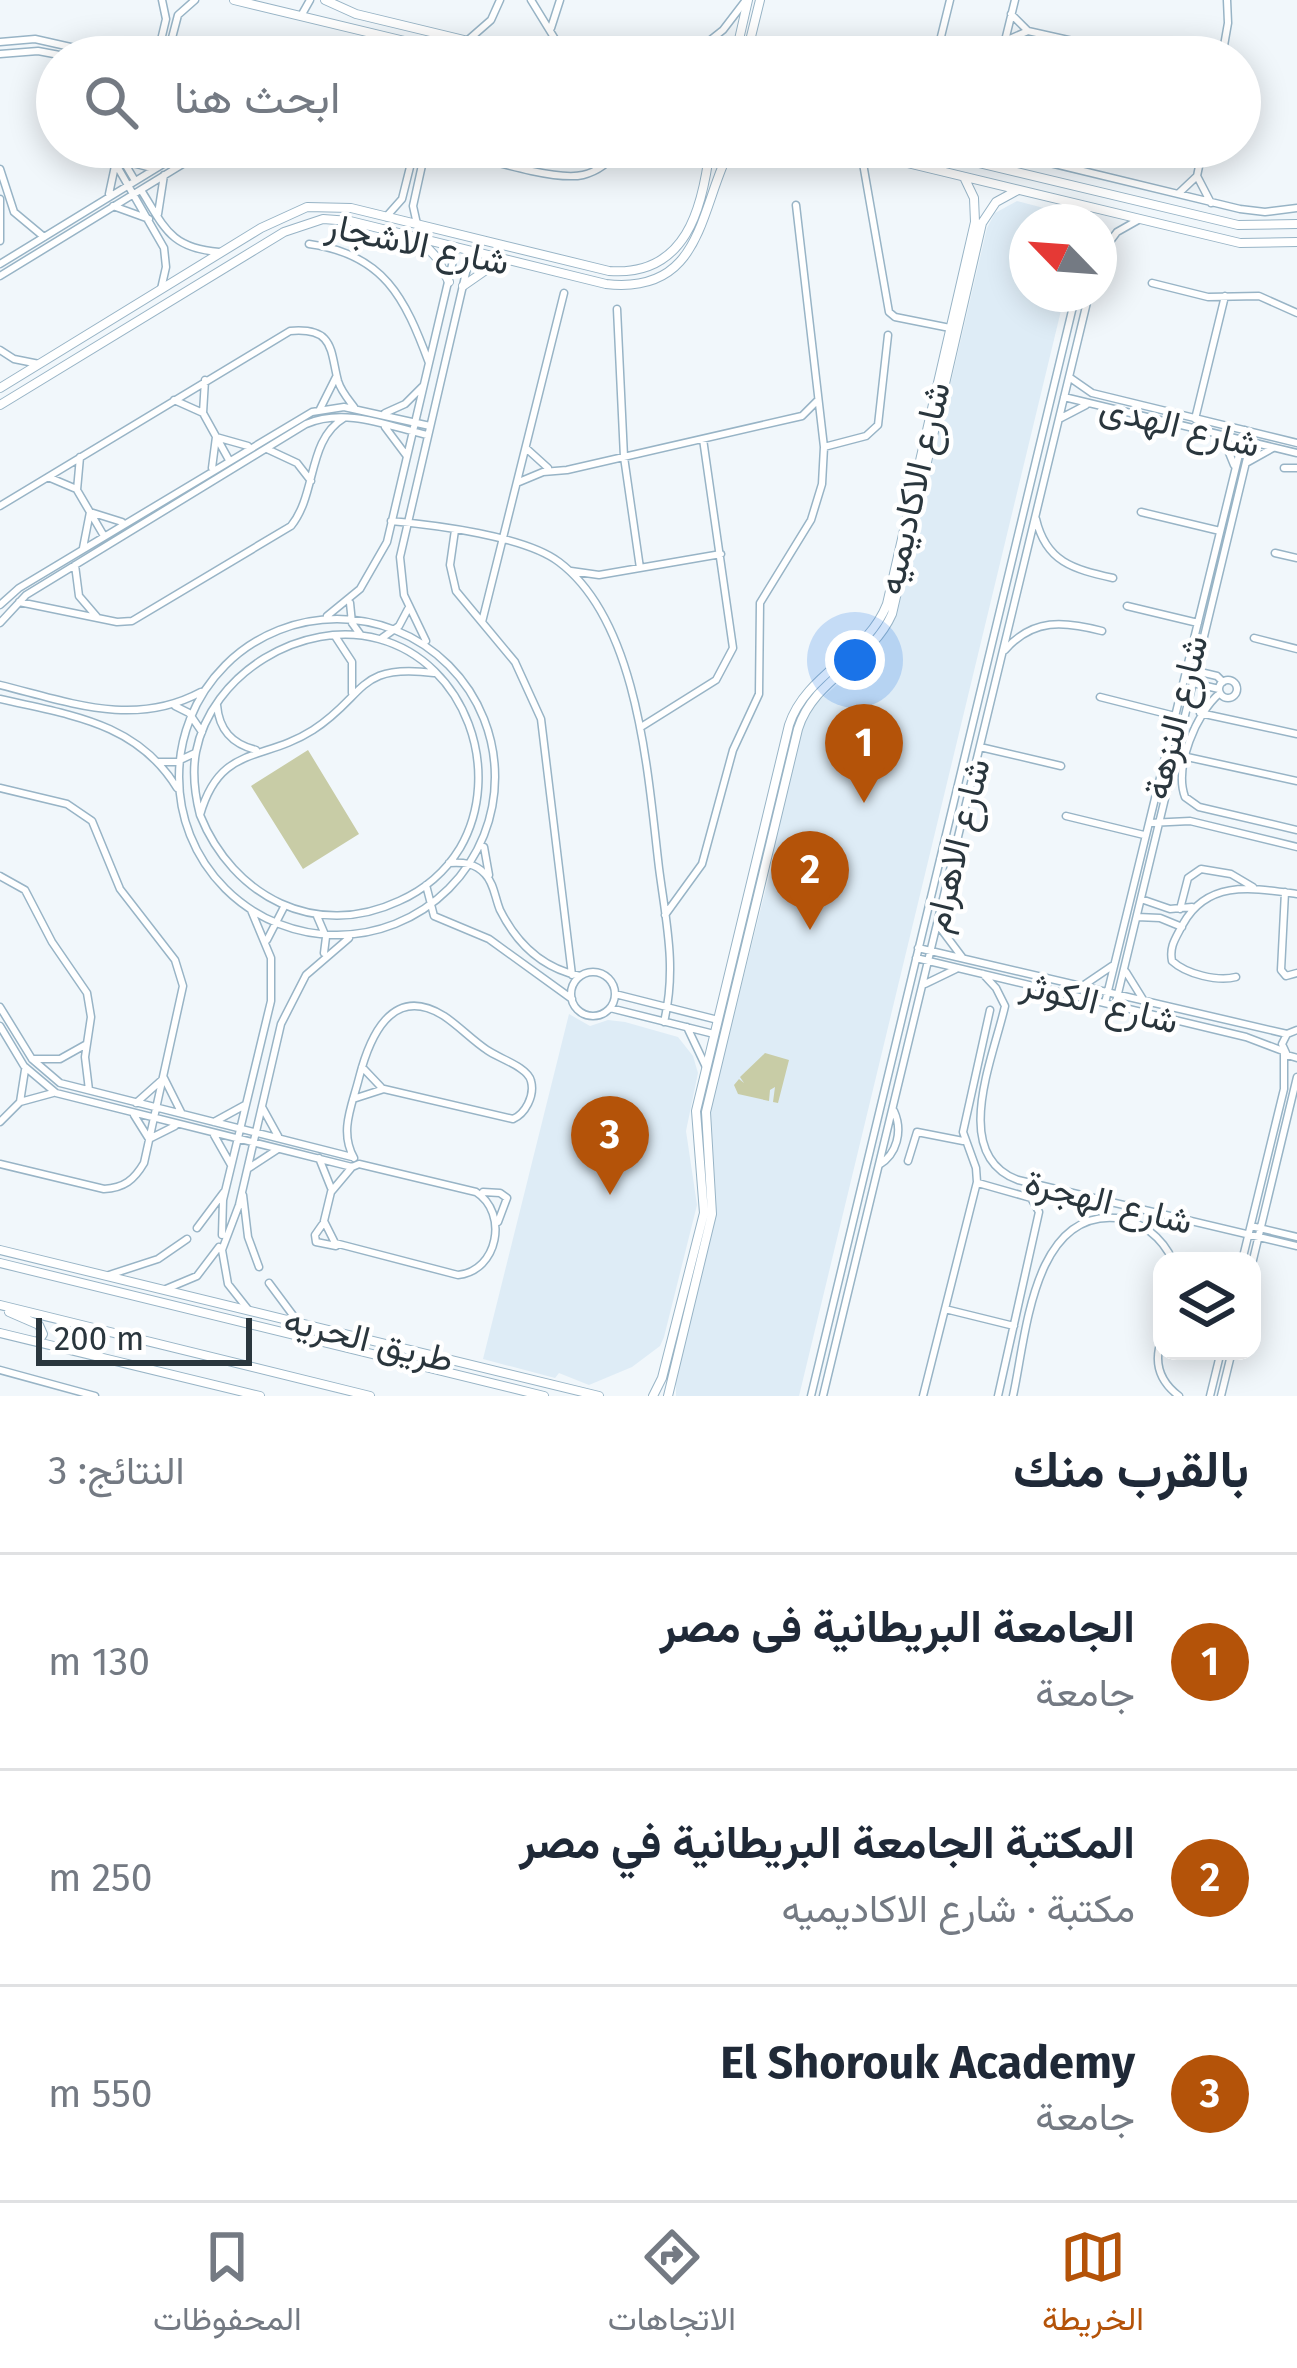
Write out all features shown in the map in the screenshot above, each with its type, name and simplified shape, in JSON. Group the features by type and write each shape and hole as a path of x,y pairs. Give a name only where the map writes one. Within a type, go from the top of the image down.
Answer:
{"street":[{"path":"162,0 166,19 162,36"},
{"path":"172,36 178,15 195,0"},
{"path":"234,0 273,5 384,36"},
{"path":"301,16 310,0"},
{"path":"325,0 356,14 446,36"},
{"path":"473,36 491,20 500,0"},
{"path":"531,0 553,36"},
{"path":"550,32 560,0"},
{"path":"742,36 747,0"},
{"path":"715,36 747,0"},
{"path":"747,36 760,0"},
{"path":"941,36 950,0"},
{"path":"1006,36 1015,0"},
{"path":"1226,36 1227,0"},
{"path":"1011,14 1028,31 1050,36"},
{"path":"1016,36 1028,31"},
{"path":"0,42 36,39"},
{"path":"0,54 36,53"},
{"path":"109,197 117,168"},
{"path":"123,168 168,234 184,246 222,252"},
{"path":"0,264 155,168"},
{"path":"0,276 176,168"},
{"path":"386,217 402,199 411,168"},
{"path":"417,224 413,206 421,168"},
{"path":"531,168 569,177 601,168"},
{"name":"شارع الاشجار","path":"0,388 293,212 322,205 623,272 662,260 689,230 706,168"},
{"name":"شارع الاشجار","path":"0,405 268,242 296,226 323,219 350,221 618,285 640,284 672,269 688,254 724,168"},
{"path":"864,168 889,312 950,328"},
{"path":"927,168 1251,244 1297,242"},
{"path":"997,168 1254,227 1297,224"},
{"path":"1066,168 1265,212 1297,208"},
{"path":"1176,195 1197,176 1199,168"},
{"path":"0,170 14,212 44,237"},
{"path":"160,290 166,258 153,218 164,175"},
{"path":"1197,176 1211,202"},
{"name":"شارع الاكاديميه","path":"946,362 976,210 964,177"},
{"path":"1040,195 1044,179"},
{"name":"شارع الاكاديميه","path":"700,1131 735,967 804,712 814,697 880,637 892,614 946,362 982,223 996,202 1018,190"},
{"path":"0,199 0,242"},
{"path":"664,914 688,887 704,858 733,749 759,694 760,603 811,520 822,484 824,447 796,205"},
{"path":"113,206 153,218"},
{"path":"1187,231 1190,214"},
{"path":"1117,232 1140,219"},
{"path":"261,228 268,242"},
{"path":"417,238 437,258 449,282"},
{"path":"309,244 340,250 381,274 410,313 429,364"},
{"path":"324,619 350,599 376,567 456,248"},
{"path":"249,907 298,934 358,933 430,907 472,865 483,840 493,786 484,726 468,690 427,644 409,608 400,570 470,251"},
{"path":"545,269 548,256"},
{"path":"463,286 510,261"},
{"path":"1153,283 1208,297 1259,296 1297,313"},
{"path":"482,622 565,293"},
{"path":"1195,418 1225,296"},
{"path":"617,309 624,457 640,568"},
{"name":"شارع الاهرام","path":"812,1392 1072,312"},
{"name":"شارع الاهرام","path":"824,1394 1085,312"},
{"path":"0,506 281,334 300,330 326,341 336,357 336,376 320,409"},
{"path":"824,447 866,436 878,424 888,335"},
{"path":"0,350 39,364"},
{"path":"336,376 356,409"},
{"name":"شارع الهدى","path":"1069,377 1092,393 1297,443"},
{"path":"205,380 203,413 231,465"},
{"path":"380,414 405,404 424,384"},
{"name":"شارع الهدى","path":"1064,397 1297,454"},
{"path":"174,400 203,413"},
{"path":"517,483 552,470 802,416 818,400"},
{"path":"1058,421 1091,404"},
{"path":"0,623 17,601 75,565 126,523 320,409 356,409 414,427"},
{"path":"802,416 821,424"},
{"path":"0,605 11,593 83,548 106,540 316,420 347,417 429,430"},
{"path":"17,601 124,622 147,615 285,531 301,512 327,433 347,417"},
{"path":"382,424 407,456"},
{"name":"شارع النزهة","path":"1115,1006 1246,465 1249,432"},
{"path":"1221,435 1235,468"},
{"path":"216,437 251,447"},
{"path":"211,472 216,437"},
{"path":"641,727 709,686 727,665 734,639 703,439"},
{"name":"شارع النزهة","path":"1105,1004 1235,468 1247,441"},
{"path":"267,448 297,463 310,481"},
{"path":"526,448 552,470"},
{"path":"1246,465 1274,448"},
{"path":"77,490 80,457"},
{"path":"1285,468 1297,468"},
{"path":"48,477 77,490 106,540"},
{"path":"90,512 126,523"},
{"path":"83,548 90,512"},
{"path":"1141,512 1220,531"},
{"path":"1035,515 1046,548 1068,567 1113,578"},
{"path":"391,521 455,529 538,550 569,570 622,657 641,727 672,980 664,1022"},
{"path":"455,529 452,578 462,603 515,662 541,719 576,976 572,1000"},
{"path":"1028,548 1046,548"},
{"path":"569,570 599,575 722,554"},
{"path":"1275,554 1297,558"},
{"path":"75,565 79,596 100,619"},
{"path":"1010,566 1022,569"},
{"path":"587,593 599,575"},
{"path":"0,592 11,593"},
{"path":"350,599 350,615 362,637"},
{"path":"1127,606 1198,623"},
{"path":"378,639 399,626 409,608"},
{"path":"179,792 176,762 189,713 204,691 249,650 286,631 350,615 399,626 427,644"},
{"path":"1002,653 1021,634 1042,625 1070,622 1102,631"},
{"path":"335,637 352,662 352,693"},
{"path":"335,637 378,639 408,652 434,673 465,715 479,765 473,817 449,863 426,886 385,908 317,916 284,907 247,885 218,854 200,815 194,775 202,732 217,704 248,670 274,652 335,637"},
{"path":"1254,638 1297,649"},
{"path":"200,815 217,776 233,762 316,728 371,678 393,670 434,673"},
{"path":"1196,671 1217,676 1221,688"},
{"path":"0,673 11,687"},
{"path":"1193,683 1221,688"},
{"path":"0,685 114,712 172,705 204,691"},
{"path":"1221,688 1200,713 1181,786 1193,805 1297,830"},
{"path":"1100,697 1175,716"},
{"path":"3,701 112,727 142,745 179,792 202,852 249,907 266,942 271,1001 226,1189 222,1238 213,1259 197,1276 166,1289"},
{"path":"217,704 220,723 230,738 259,751"},
{"path":"172,705 189,713 202,732"},
{"path":"1200,713 1297,734"},
{"path":"980,747 1061,766"},
{"path":"159,762 176,762 196,753"},
{"path":"1187,757 1297,781"},
{"path":"0,788 68,804 85,814 98,830 111,870 131,908 175,960 183,997 149,1139 130,1182 110,1189 0,1164"},
{"path":"1066,816 1146,836"},
{"path":"1149,823 1190,820 1297,847"},
{"path":"483,840 501,911 520,941 544,963 576,976 603,974 612,982 615,994 610,1008"},
{"path":"449,863 472,865 490,879"},
{"path":"1180,909 1188,878 1201,869 1231,874 1255,888"},
{"path":"0,876 25,890 52,942 87,993 89,1092"},
{"path":"661,885 688,887"},
{"path":"426,886 430,907 439,919 489,940 588,1015 610,1008 714,1034"},
{"path":"1141,898 1180,909 1192,908 1216,894 1255,888 1297,894"},
{"path":"1285,892 1281,970 1286,976 1297,973"},
{"path":"266,942 284,907"},
{"path":"1192,908 1170,950 1176,965 1221,979 1236,977"},
{"path":"317,916 326,937 323,956"},
{"path":"1137,917 1160,918 1182,927"},
{"path":"937,923 964,959"},
{"path":"250,1310 227,1283 221,1262 224,1238 243,1187 290,1001 323,956 358,933"},
{"name":"شارع الكوثر","path":"917,953 983,974 1252,1039 1297,1058"},
{"name":"شارع الكوثر","path":"929,956 964,959 1287,1034"},
{"path":"1080,987 1115,963"},
{"name":"شارع الاكاديميه","path":"653,1396 713,1202 700,1131 706,1067 735,967"},
{"path":"1124,967 1132,987 1147,1003"},
{"path":"922,986 960,968"},
{"name":"شارع الهجرة","path":"983,974 1005,1006 979,1131 985,1153 998,1170 1018,1180 1297,1242"},
{"path":"615,994 718,1020"},
{"path":"0,1007 32,1059 59,1083 182,1120 506,1196 486,1261 466,1275 316,1242 331,1192 355,1163"},
{"path":"321,1154 345,1132 353,1100 369,1041 378,1025 400,1010 440,1013 480,1046 526,1072 532,1086 526,1110 513,1120 384,1089 362,1067"},
{"path":"923,1396 976,1182 976,1168 963,1141 990,1010"},
{"path":"0,1026 24,1066 56,1093"},
{"path":"687,1027 706,1067"},
{"path":"1253,1252 1284,1089 1287,1034 1297,1030"},
{"path":"0,1041 11,1045"},
{"path":"32,1059 60,1059 85,1046"},
{"path":"20,1102 24,1066"},
{"path":"1246,1252 1297,1076"},
{"path":"134,1107 164,1078"},
{"path":"164,1078 182,1120"},
{"path":"353,1100 384,1089"},
{"path":"0,1122 20,1102 56,1093 134,1107"},
{"path":"212,1127 248,1103"},
{"path":"134,1107 149,1139"},
{"path":"262,1107 280,1144"},
{"path":"879,1165 892,1154 898,1131 892,1109"},
{"path":"149,1139 182,1120"},
{"path":"212,1127 232,1166"},
{"path":"898,1131 963,1141"},
{"path":"345,1132 355,1163"},
{"path":"908,1161 914,1135"},
{"path":"247,1171 280,1144"},
{"path":"321,1154 331,1192"},
{"path":"976,1182 1031,1198 1040,1212 998,1396"},
{"path":"243,1187 248,1237 259,1267"},
{"path":"197,1228 226,1189"},
{"path":"476,1192 490,1202 496,1226"},
{"path":"1013,1396 1042,1269 1062,1236 1083,1223 1121,1219 1155,1235 1167,1252"},
{"path":"324,1222 329,1237 343,1246"},
{"path":"107,1276 158,1258 187,1239"},
{"name":"طريق الحريه","path":"0,1250 562,1392 598,1396"},
{"name":"شارع الاكاديميه","path":"668,1396 699,1253"},
{"name":"طريق الحريه","path":"0,1263 544,1396"},
{"path":"269,1283 298,1322"},
{"path":"143,1298 147,1285"},
{"path":"2,1305 370,1396"},
{"path":"2,1305 41,1328 38,1342"},
{"path":"945,1309 1014,1326"},
{"path":"266,1328 270,1315"},
{"path":"79,1324 73,1330 74,1341 102,1357"},
{"path":"0,1333 260,1396"},
{"path":"1158,1360 1160,1375 1179,1396"},
{"path":"1210,1396 1219,1360"},
{"path":"1221,1396 1230,1360"},
{"path":"0,1370 95,1396"},
{"path":"815,1378 827,1380"},
{"path":"812,1392 824,1394"}],"shaded area":[{"path":"1009,205 1009,312 1061,312 799,1396 676,1396 676,1378 716,1211 709,1114 802,729 816,703 872,655 896,616 987,228 995,213"},
{"path":"569,1014 590,1026 608,1020 625,1022 678,1037 693,1056 698,1073 686,1131 697,1205 664,1337 660,1346 632,1367 589,1385 559,1373 555,1378 483,1359"}],"green space":[{"path":"308,750 359,834 303,869 251,786"},
{"path":"765,1053 789,1060 778,1103 773,1102 775,1087 769,1101 738,1094 734,1085 739,1079 744,1083 740,1077"}],"place":[{"name":"الجامعة البريطانية فى مصر","path":"864,803"},
{"name":"المكتبة الجامعة البريطانية في مصر","path":"810,930"},
{"name":"El Shorouk Academy","path":"610,1195"}]}
